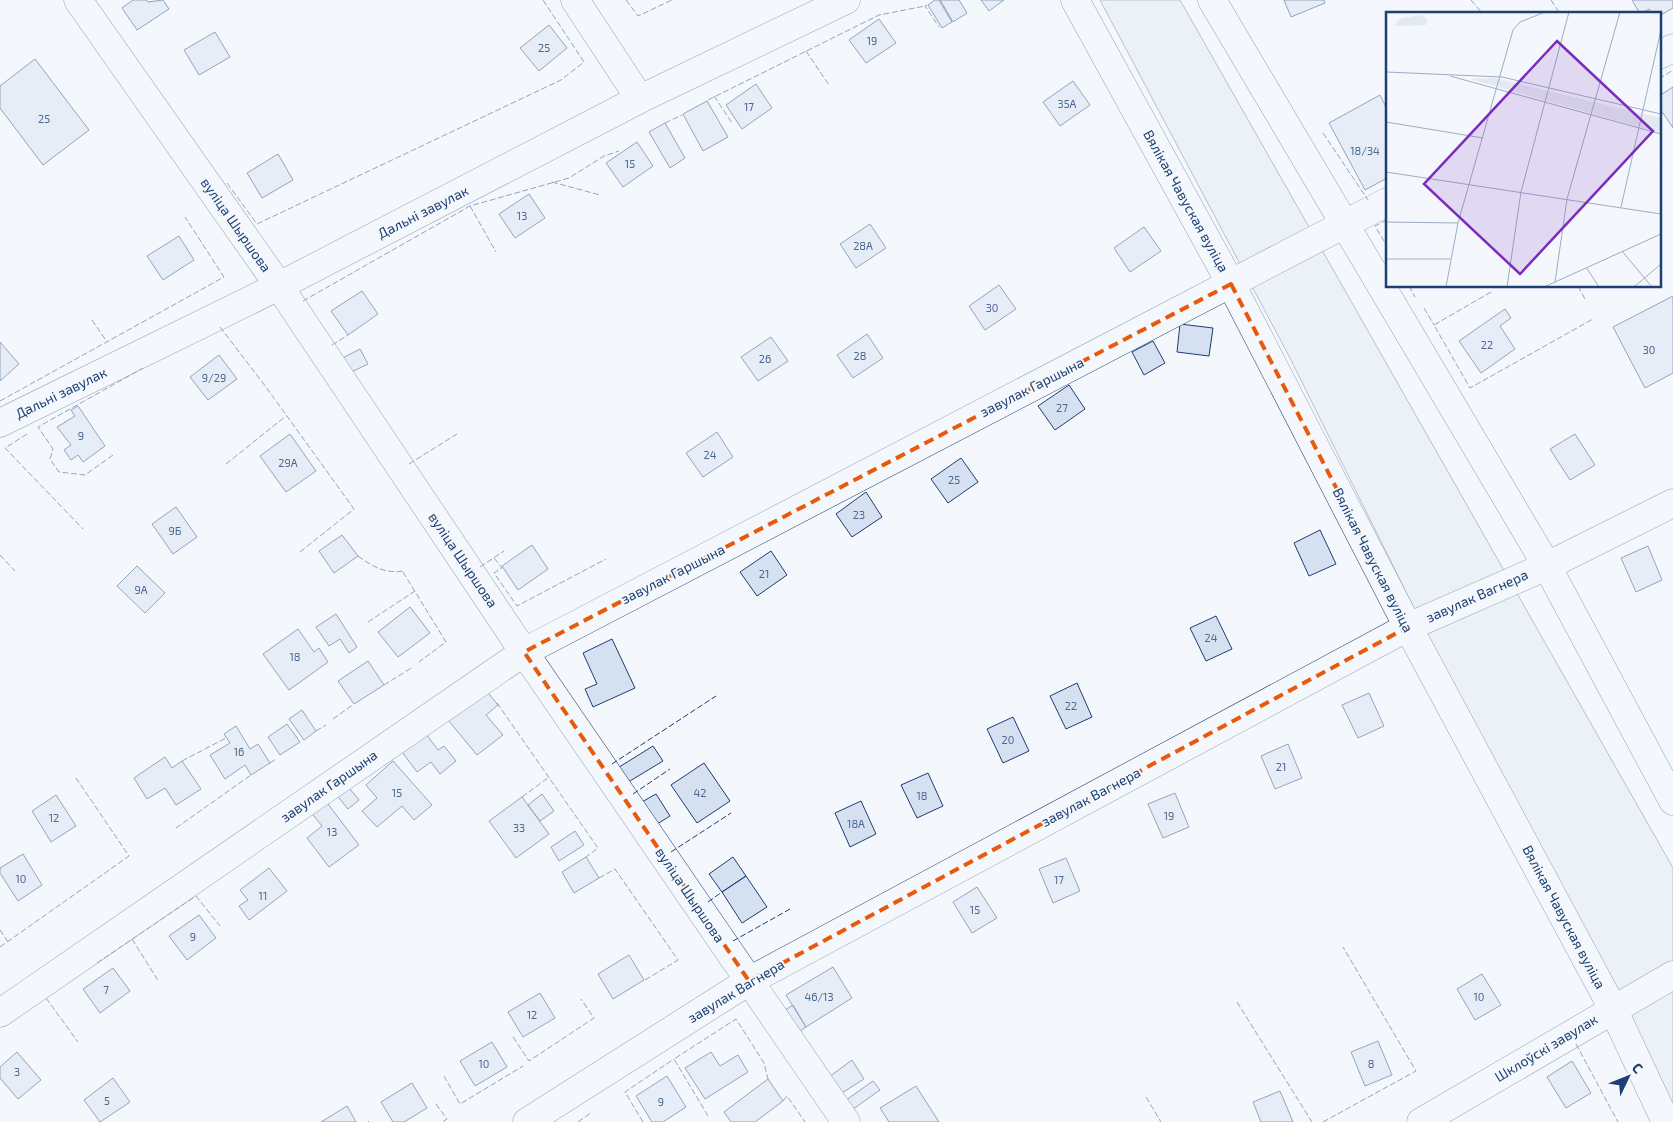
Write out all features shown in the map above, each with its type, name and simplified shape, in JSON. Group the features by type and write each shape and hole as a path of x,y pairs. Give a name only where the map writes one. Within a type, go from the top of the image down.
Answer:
{"street":[{"name":"вуліца Шыршова","path":"78,0 280,286 524,652 846,1122"},
{"path":"575,0 640,100"},
{"name":"Дальні завулак","path":"0,423 280,286 640,100 846,0"},
{"name":"Вялікая Чавуская вуліца","path":"1075,0 1231,284 1408,627 1613,1008 1666,1122"},
{"path":"1212,0 1547,566 1673,801"},
{"path":"1660,54 1673,48"},
{"name":"завулак Гаршына","path":"0,1014 524,652 1386,203"},
{"name":"завулак Вагнера","path":"527,1122 749,981 1408,627 1547,566 1673,503"},
{"name":"Шклоўскі завулак","path":"1421,1122 1613,1008 1673,975"}],"highlighted area":[{"path":"1231,284 1408,627 749,981 524,652"}],"shaded area":[{"path":"1100,0 1180,0 1673,868 1673,1122 1669,1122 1290,358"}],"building":[{"path":"133,0 146,0 148,2 163,0 169,9 137,30 122,8"},
{"path":"935,0 939,0 952,22 942,28 928,5"},
{"path":"940,0 959,0 967,13 953,22"},
{"path":"981,0 1004,0 989,11"},
{"path":"1284,0 1324,0 1325,3 1291,17"},
{"path":"1632,0 1673,0 1673,8 1660,15 1660,12 1651,12 1649,9 1639,12"},
{"path":"879,19 896,43 866,63 849,40"},
{"path":"549,25 567,48 539,71 520,48"},
{"path":"215,32 230,57 199,75 184,50"},
{"path":"35,59 89,130 43,165 0,108 0,86"},
{"path":"1073,81 1090,105 1060,126 1043,102"},
{"path":"756,84 772,108 742,129 726,105"},
{"path":"1673,87 1673,128 1660,108 1660,95"},
{"path":"1380,95 1386,107 1386,179 1365,190 1329,123"},
{"path":"707,101 728,137 703,151 683,114"},
{"path":"665,123 685,158 670,168 649,132"},
{"path":"637,142 653,166 623,187 606,163"},
{"path":"278,154 293,180 262,198 247,173"},
{"path":"529,194 545,218 515,238 499,214"},
{"path":"870,224 886,248 856,268 840,244"},
{"path":"1144,227 1161,251 1130,272 1114,248"},
{"path":"179,236 194,260 163,280 147,256"},
{"path":"999,285 1016,309 985,330 969,306"},
{"path":"362,291 378,314 348,335 331,311"},
{"path":"1673,296 1673,373 1645,388 1613,327"},
{"path":"1505,309 1511,318 1500,326 1515,349 1481,373 1459,341"},
{"path":"1180,324 1213,328 1209,356 1177,352"},
{"path":"867,334 883,358 853,378 837,355"},
{"path":"771,337 788,361 758,381 741,357"},
{"path":"1153,341 1165,363 1144,375 1132,352"},
{"path":"0,342 19,364 0,381"},
{"path":"360,349 368,364 343,376 335,362"},
{"path":"219,355 237,379 208,400 190,377"},
{"path":"1069,385 1085,409 1055,430 1038,406"},
{"path":"78,406 105,446 83,462 78,455 71,460 64,450 71,445 57,427 75,416 71,410"},
{"path":"717,432 733,457 703,477 686,453"},
{"path":"290,434 316,471 286,492 260,456"},
{"path":"1575,434 1595,465 1570,480 1550,449"},
{"path":"961,458 978,482 948,503 931,479"},
{"path":"866,492 882,517 852,537 836,514"},
{"path":"176,507 197,537 173,554 152,524"},
{"path":"1320,530 1336,564 1309,576 1294,543"},
{"path":"342,535 358,556 334,573 319,551"},
{"path":"532,545 548,569 518,590 502,566"},
{"path":"1648,546 1662,580 1636,592 1621,558"},
{"path":"771,551 787,575 757,596 740,572"},
{"path":"137,566 165,593 145,613 117,586"},
{"path":"410,607 430,633 398,657 378,632"},
{"path":"336,614 357,647 349,653 340,639 329,646 316,627"},
{"path":"1216,616 1232,649 1206,661 1190,628"},
{"path":"298,629 314,652 319,648 328,662 289,690 263,654"},
{"path":"612,639 635,688 593,707 585,689 597,684 583,653"},
{"path":"368,661 384,685 354,704 338,681"},
{"path":"1077,683 1092,717 1066,729 1050,696"},
{"path":"485,689 498,705 486,715 503,735 477,755 448,720"},
{"path":"1369,693 1384,726 1358,738 1342,705"},
{"path":"302,710 316,731 304,740 289,719"},
{"path":"1013,717 1029,751 1003,763 987,729"},
{"path":"287,724 300,742 280,755 268,737"},
{"path":"236,726 250,749 258,744 270,763 251,775 245,765 225,779 210,755 230,743 224,734"},
{"path":"420,726 438,750 444,746 456,761 440,774 431,762 417,772 396,744"},
{"path":"1288,744 1302,778 1275,789 1261,756"},
{"path":"653,746 663,761 625,784 616,769"},
{"path":"165,757 172,768 182,761 201,789 176,805 165,788 147,799 134,778"},
{"path":"393,761 432,805 414,820 402,806 377,827 362,811 377,798 366,785"},
{"path":"704,763 730,801 697,823 671,785"},
{"path":"928,773 943,806 917,818 901,785"},
{"path":"345,783 359,800 348,809 334,792"},
{"path":"1175,793 1189,827 1163,838 1148,804"},
{"path":"542,794 554,811 540,821 528,805"},
{"path":"656,794 670,816 654,826 640,803"},
{"path":"56,795 76,826 51,842 32,811"},
{"path":"522,797 549,834 516,858 489,821"},
{"path":"325,800 359,845 329,867 307,838 322,826 310,811"},
{"path":"861,801 876,834 850,847 835,813"},
{"path":"575,831 584,845 559,861 551,847"},
{"path":"23,854 42,885 18,901 0,873 0,868"},
{"path":"586,857 599,878 574,893 562,872"},
{"path":"733,857 746,876 722,892 709,874"},
{"path":"1066,858 1080,891 1053,903 1039,869"},
{"path":"269,868 287,891 249,920 239,906 248,900 240,890"},
{"path":"746,876 767,907 742,923 722,892"},
{"path":"977,887 997,918 972,933 953,902"},
{"path":"199,915 216,938 187,960 169,936"},
{"path":"629,955 644,980 613,999 598,974"},
{"path":"833,967 852,998 806,1027 786,995"},
{"path":"113,968 130,991 100,1013 83,989"},
{"path":"1482,974 1501,1005 1475,1020 1457,989"},
{"path":"540,993 555,1018 523,1037 508,1012"},
{"path":"793,1005 806,1027 795,1034 782,1012"},
{"path":"1378,1041 1392,1075 1365,1086 1351,1052"},
{"path":"492,1042 507,1067 475,1086 460,1061"},
{"path":"17,1052 41,1080 18,1099 0,1078 0,1067"},
{"path":"711,1052 720,1066 738,1055 748,1072 705,1099 685,1068"},
{"path":"852,1060 864,1079 837,1096 825,1080"},
{"path":"1572,1061 1591,1093 1566,1108 1547,1077"},
{"path":"667,1076 686,1107 663,1122 652,1122 636,1096"},
{"path":"113,1078 130,1102 100,1122 84,1100"},
{"path":"768,1079 783,1101 755,1122 731,1122 724,1112"},
{"path":"873,1081 880,1090 849,1112 842,1103"},
{"path":"412,1083 427,1108 404,1122 393,1122 381,1102"},
{"path":"916,1086 939,1122 889,1122 880,1108"},
{"path":"1280,1091 1293,1122 1261,1122 1253,1102"},
{"path":"347,1106 356,1122 321,1122"}],"fence":[{"path":"227,183 257,224 561,80 584,62 543,0"},
{"path":"626,0 638,16 672,0"},
{"path":"1471,0 1481,12"},
{"path":"1551,0 1559,12"},
{"path":"927,5 925,6 939,27"},
{"path":"708,100 879,15 925,6"},
{"path":"806,51 829,85"},
{"path":"1660,78 1673,70"},
{"path":"714,96 732,123"},
{"path":"665,123 682,115"},
{"path":"1323,133 1368,200"},
{"path":"303,301 470,206 569,178 604,156 619,151"},
{"path":"1660,159 1664,165"},
{"path":"552,182 600,195"},
{"path":"470,206 496,252"},
{"path":"0,401 224,277 185,217"},
{"path":"1386,220 1375,226 1386,244"},
{"path":"1410,288 1415,297"},
{"path":"1579,288 1585,299"},
{"path":"1491,292 1434,325 1470,388 1593,319"},
{"path":"1424,308 1434,325"},
{"path":"92,320 107,342"},
{"path":"220,327 354,509 300,552"},
{"path":"332,345 348,335"},
{"path":"113,455 85,475 59,472 50,459 53,449 38,427 143,368"},
{"path":"226,464 286,416"},
{"path":"27,434 5,448 83,529"},
{"path":"409,464 457,434"},
{"path":"480,567 504,551"},
{"path":"0,555 15,571"},
{"path":"358,556 373,566 384,570 403,571"},
{"path":"494,558 502,568 494,573 517,606 606,559"},
{"path":"403,572 446,642 419,662"},
{"path":"368,622 415,591"},
{"path":"384,685 413,667"},
{"path":"612,764 716,696"},
{"path":"497,703 598,848 586,857"},
{"path":"333,719 354,704"},
{"path":"316,731 326,725"},
{"path":"182,761 226,738"},
{"path":"270,763 276,759"},
{"path":"633,794 670,769"},
{"path":"176,828 251,775"},
{"path":"522,797 549,777"},
{"path":"0,947 129,856 76,778"},
{"path":"671,852 731,813"},
{"path":"599,878 615,869 678,960 645,980"},
{"path":"708,902 722,892"},
{"path":"97,963 196,896 220,926"},
{"path":"733,941 790,909"},
{"path":"0,930 8,942"},
{"path":"132,939 159,982"},
{"path":"1323,1122 1416,1071 1343,947"},
{"path":"46,998 78,1042"},
{"path":"513,1037 529,1061 594,1018 581,999"},
{"path":"1237,1002 1312,1122"},
{"path":"708,1116 674,1059 736,1019 764,1063 768,1079"},
{"path":"1576,1044 1618,1122"},
{"path":"643,1122 625,1092 674,1059"},
{"path":"444,1076 460,1104 523,1066"},
{"path":"783,1101 787,1096 805,1122"},
{"path":"1146,1097 1161,1122"},
{"path":"436,1104 447,1119 442,1122"},
{"path":"578,1122 592,1112"}]}
